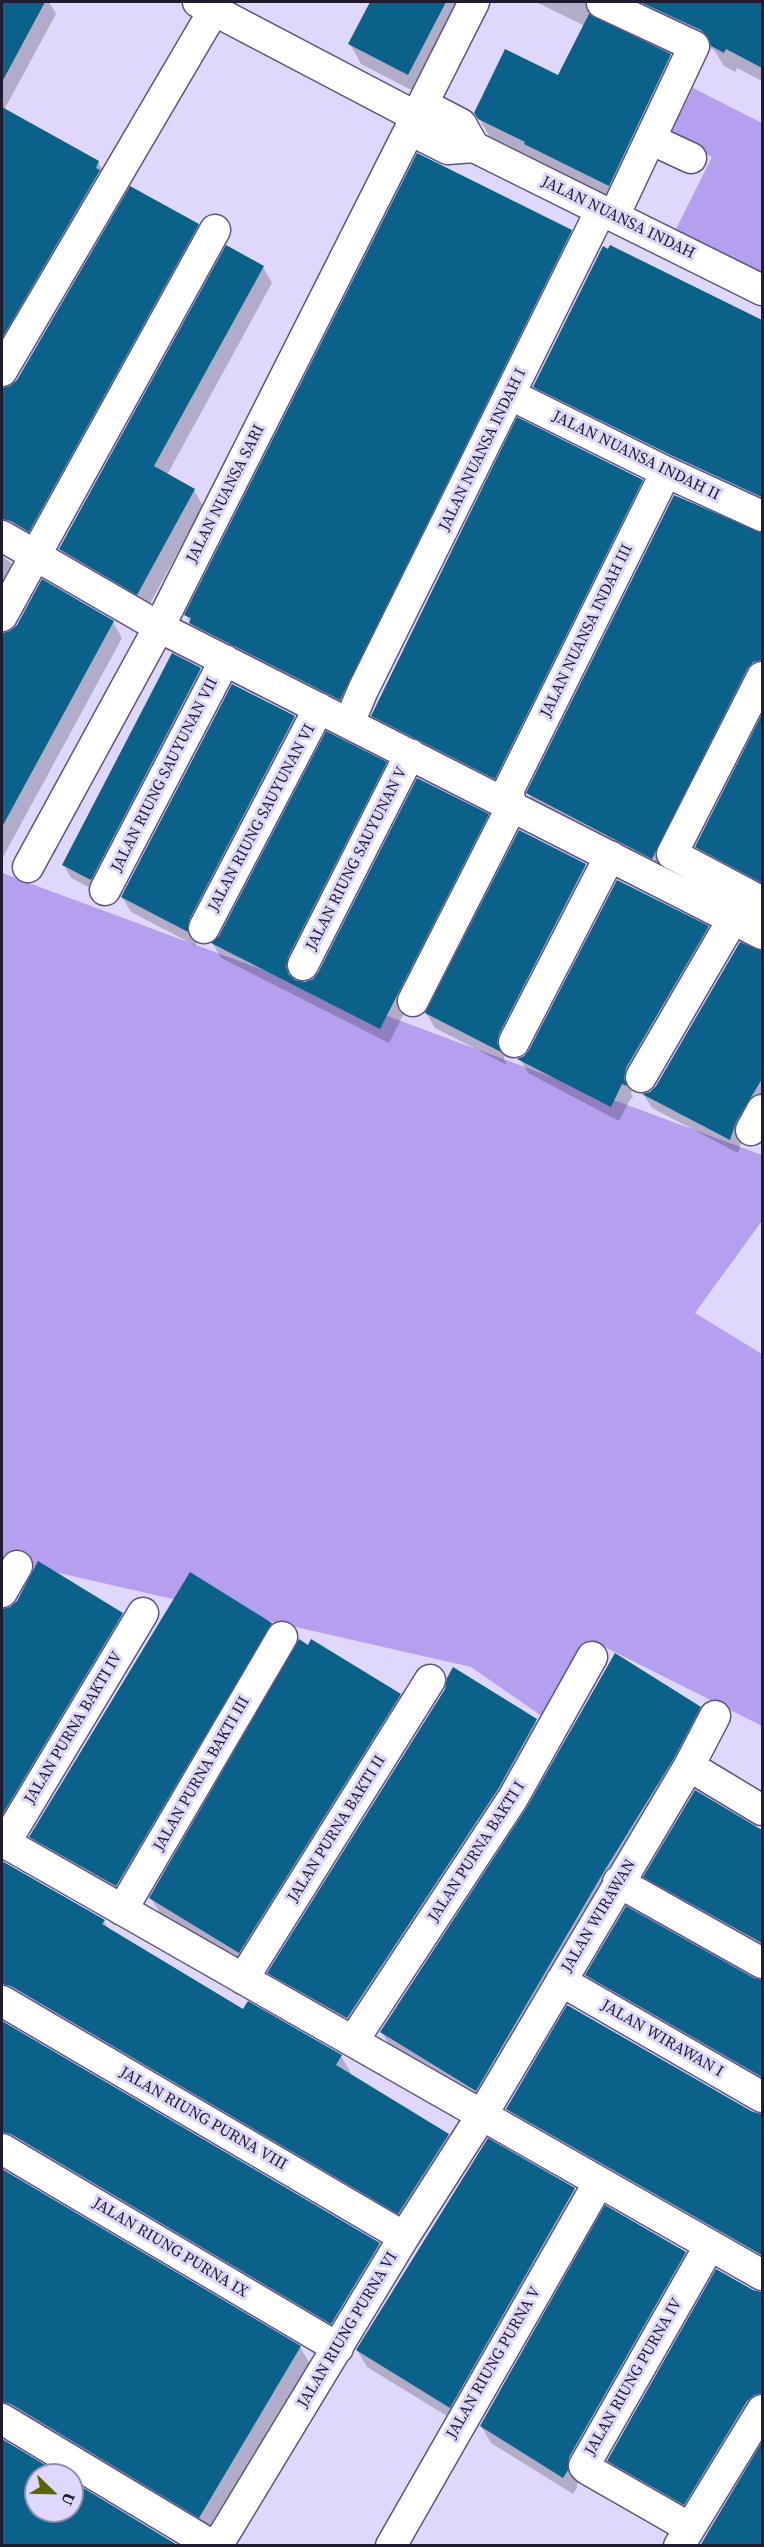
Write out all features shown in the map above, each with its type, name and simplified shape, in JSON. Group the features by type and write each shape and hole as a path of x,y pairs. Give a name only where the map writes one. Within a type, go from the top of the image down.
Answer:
{"street":[{"name":"JALAN NUANSA SARI","path":"28,867 159,627 420,127 439,70 474,2"},
{"name":"JALAN NUANSA INDAH I","path":"349,723 363,690 511,395 650,139 694,46 602,3"},
{"path":"2,371 206,6 420,127"},
{"name":"JALAN NUANSA INDAH","path":"420,127 436,111 468,136 608,213 762,290"},
{"path":"650,139 691,158"},
{"path":"2,616 215,230"},
{"name":"JALAN NUANSA INDAH II","path":"511,395 666,472 762,516"},
{"name":"JALAN NUANSA INDAH III","path":"413,1001 666,472"},
{"path":"2,536 159,627 410,754 510,799 610,856 762,934"},
{"name":"JALAN RIUNG SAUYUNAN VII","path":"105,890 225,660"},
{"path":"762,677 754,713 672,854 762,902"},
{"name":"JALAN RIUNG SAUYUNAN VI","path":"204,928 319,708"},
{"name":"JALAN RIUNG SAUYUNAN V","path":"303,965 410,754"},
{"path":"514,1042 610,856"},
{"path":"640,1077 733,919"},
{"path":"2,1592 17,1566"},
{"name":"JALAN PURNA BAKTI IV","path":"3,1842 143,1613"},
{"name":"JALAN PURNA BAKTI III","path":"122,1910 282,1637"},
{"name":"JALAN PURNA BAKTI I","path":"353,2041 513,1798 591,1657"},
{"name":"JALAN PURNA BAKTI II","path":"243,1979 430,1680"},
{"name":"JALAN WIRAWAN","path":"482,2115 618,1882 689,1766 715,1716"},
{"path":"689,1766 762,1810"},
{"path":"3,1842 762,2275"},
{"path":"618,1882 762,1963"},
{"name":"JALAN WIRAWAN I","path":"561,1980 762,2097"},
{"name":"JALAN RIUNG PURNA VIII","path":"2,2001 404,2237"},
{"name":"JALAN RIUNG PURNA VI","path":"215,2546 404,2237 482,2115"},
{"name":"JALAN RIUNG PURNA IX","path":"2,2149 338,2348"},
{"name":"JALAN RIUNG PURNA V","path":"391,2546 599,2182"},
{"name":"JALAN RIUNG PURNA IV","path":"684,2537 584,2466 710,2245"},
{"path":"684,2537 762,2410"},
{"path":"2,2419 215,2546"}],"shaded area":[{"path":"693,88 762,123 762,278 674,233 712,157 669,135"},
{"path":"2,873 762,1155 762,1221 695,1313 762,1354 762,1726 593,1641 549,1721 471,1667 2,1560"}],"building":[{"path":"2,2 45,2 2,82"},
{"path":"370,2 446,2 408,75 348,44"},
{"path":"640,2 762,2 762,68 726,49 724,53 711,46 708,37 701,30"},
{"path":"589,14 671,54 609,186 524,144 525,142 478,119 474,113 505,49 558,75"},
{"path":"2,107 99,161 96,168 100,170 2,338"},
{"path":"417,153 572,230 340,700 189,623 191,618 184,615"},
{"path":"130,186 199,224 29,532 11,521 2,519 2,388 10,386 17,380"},
{"path":"226,245 264,266 154,466 195,489 137,595 59,549"},
{"path":"610,245 762,320 762,497 533,387 603,246 608,249"},
{"path":"517,417 643,480 495,779 371,716"},
{"path":"674,495 762,533 762,660 753,662 747,669 652,859 526,793"},
{"path":"42,579 114,621 2,827 2,633 10,631 17,625"},
{"path":"172,653 201,668 91,880 62,865"},
{"path":"232,684 295,716 189,920 188,932 121,897"},
{"path":"762,714 762,883 695,847"},
{"path":"326,731 387,762 288,957 286,967 289,975 295,980 305,982 313,979 318,973 417,778 489,814 380,1029 211,943 219,936"},
{"path":"519,830 586,864 499,1034 497,1043 501,1052 425,1013"},
{"path":"617,880 709,926 626,1068 624,1078 627,1086 622,1084 611,1107 517,1059 529,1050"},
{"path":"740,942 762,951 762,1079 736,1122 730,1140 642,1094 650,1092 656,1086"},
{"path":"38,1561 123,1613 2,1815 2,1609 10,1607 17,1601"},
{"path":"190,1572 272,1623 116,1886 29,1837"},
{"path":"299,1639 308,1645 311,1639 401,1694 239,1953 149,1898"},
{"path":"615,1653 701,1707 674,1758 603,1873 476,2091 380,2032 527,1807"},
{"path":"453,1667 537,1719 498,1789 347,2018 267,1973 445,1689 447,1678"},
{"path":"695,1790 762,1830 762,1943 643,1877"},
{"path":"2,1861 105,1920 102,1924 243,2009 248,2001 342,2055 336,2065 449,2134 398,2214 11,1986 2,1984"},
{"path":"626,1906 754,1978 762,1980 762,2077 585,1975"},
{"path":"567,2005 753,2112 762,2114 762,2255 506,2109"},
{"path":"2,2021 380,2243 331,2324 11,2134 2,2132"},
{"path":"488,2138 575,2188 450,2408 356,2350"},
{"path":"2,2169 301,2346 199,2518 11,2404 2,2402"},
{"path":"605,2205 686,2252 569,2457 568,2470 563,2478 480,2426"},
{"path":"716,2269 753,2290 762,2292 762,2393 754,2395 747,2401 684,2505 607,2461"},
{"path":"2,2439 42,2463 24,2463 24,2523 84,2523 84,2488 179,2546 2,2546"},
{"path":"762,2442 762,2546 700,2546 710,2529"}]}
